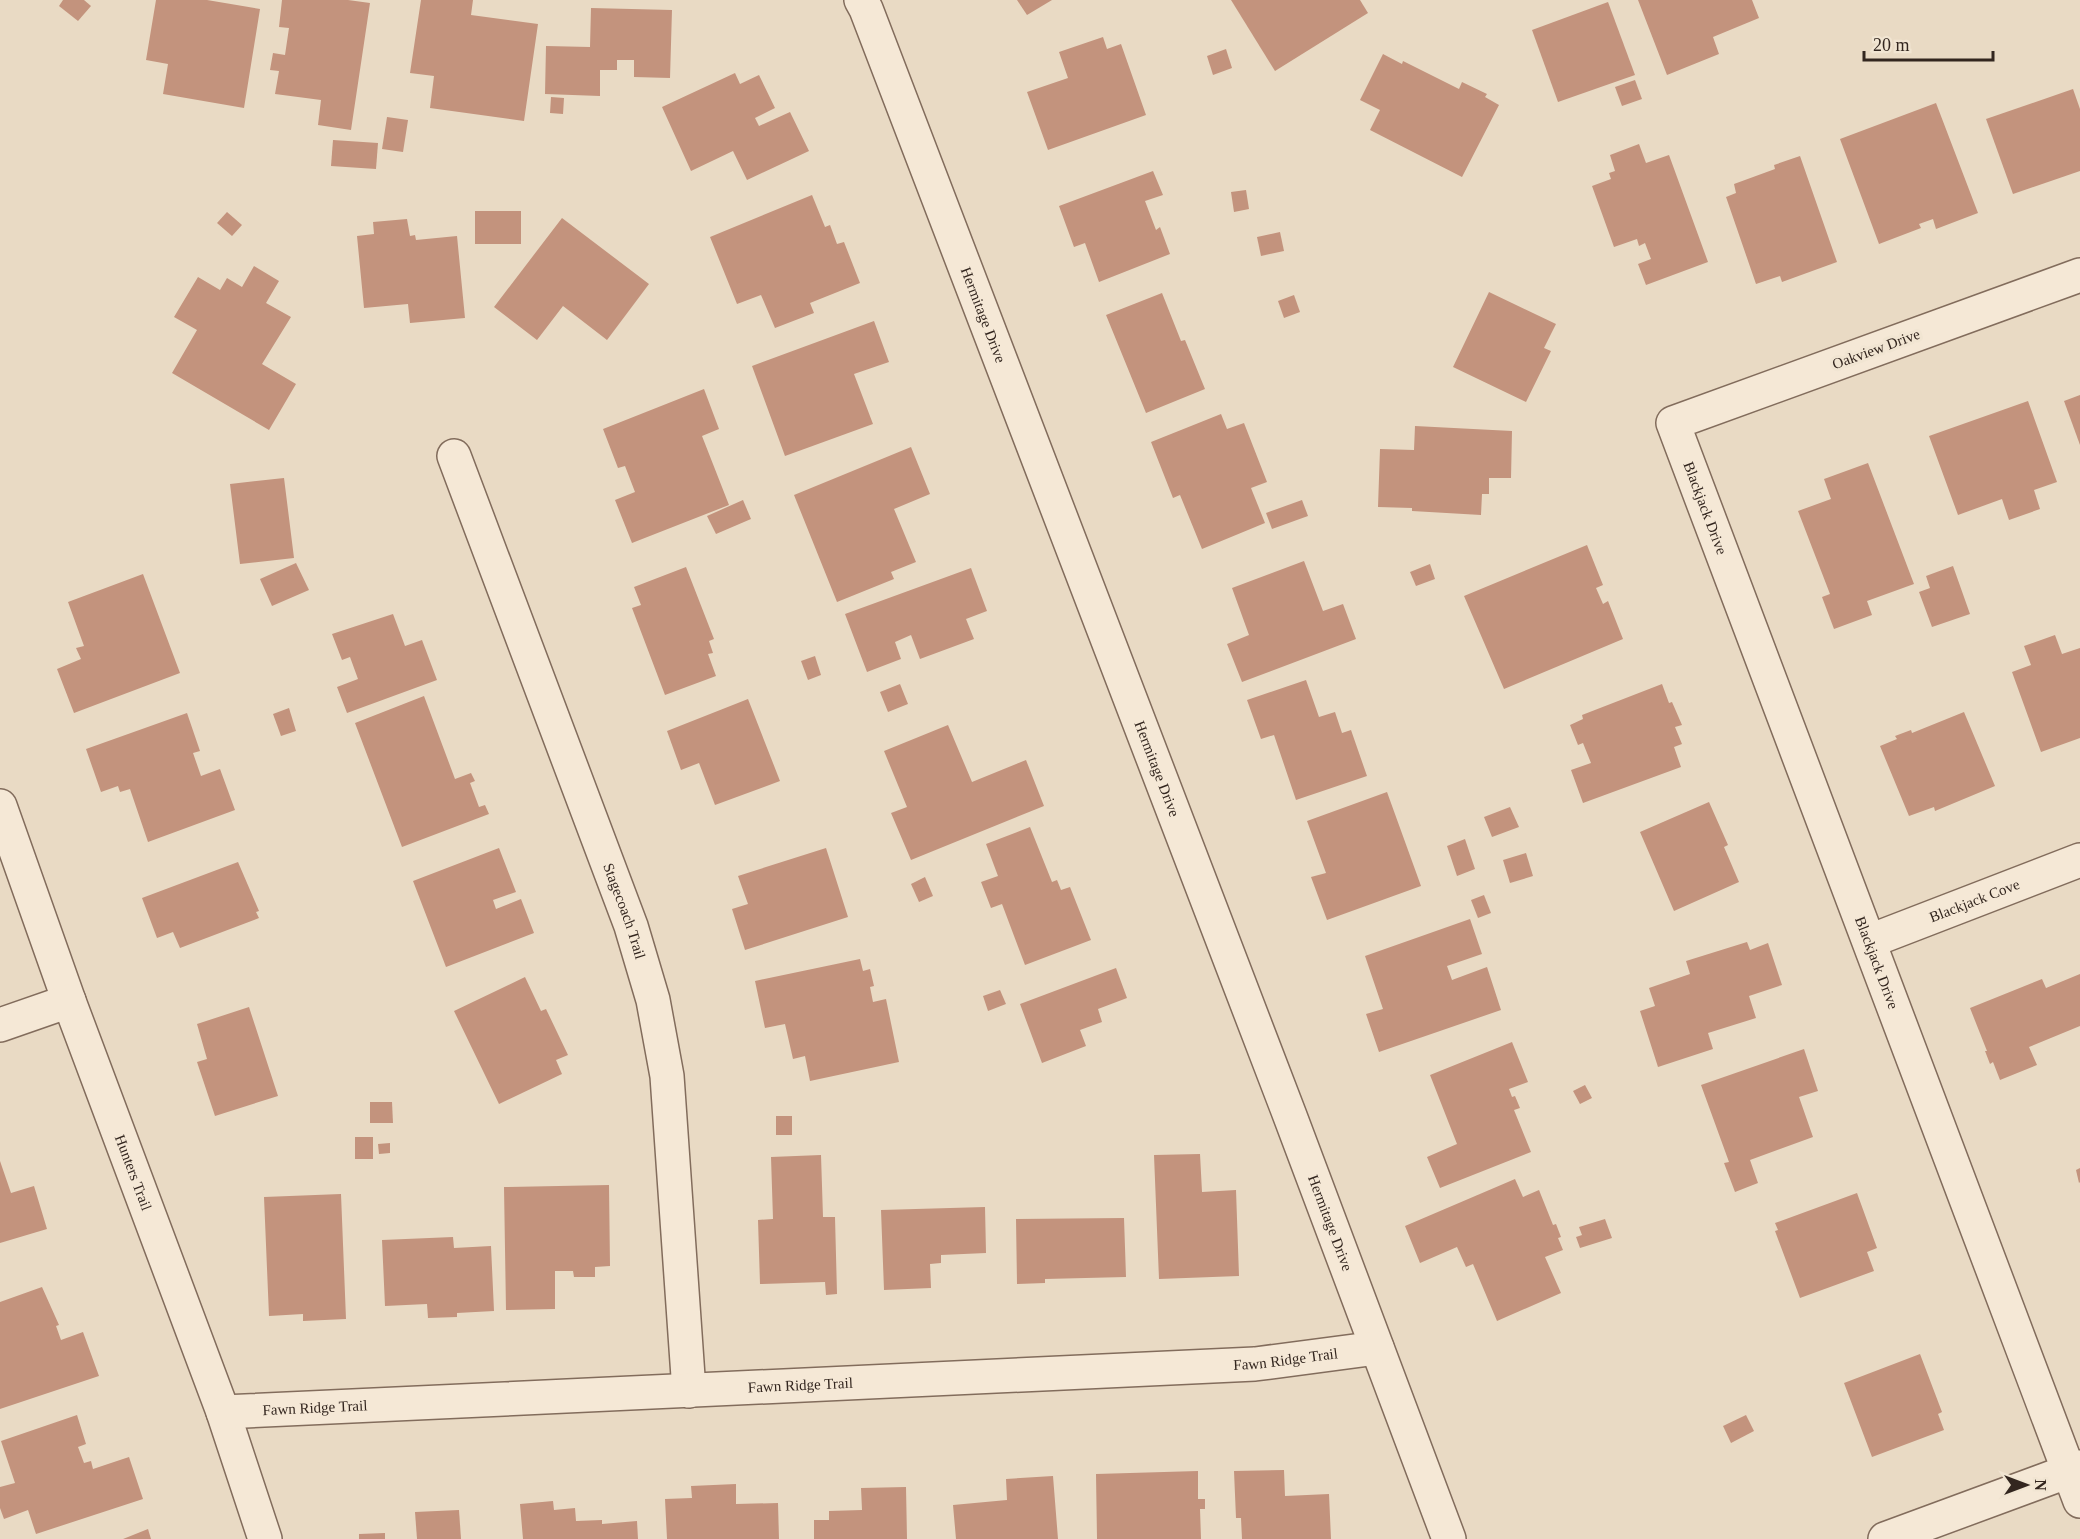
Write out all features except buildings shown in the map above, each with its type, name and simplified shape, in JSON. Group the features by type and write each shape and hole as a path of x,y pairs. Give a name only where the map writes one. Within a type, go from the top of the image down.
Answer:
{"street":[{"name":"Hermitage Drive","path":"861,0 1277,1082 1449,1539"},
{"name":"Oakview Drive","path":"1673,423 2080,275"},
{"name":"Blackjack Drive","path":"1673,423 2076,1480"},
{"name":"Stagecoach Trail","path":"454,456 631,926 653,1000 666,1076 688,1391"},
{"name":"Hunters Trail","path":"0,806 69,1001 223,1412 265,1539"},
{"name":"Blackjack Cove","path":"1870,941 2080,860"},
{"path":"0,1025 69,1001"},
{"name":"Fawn Ridge Trail","path":"223,1412 1255,1364 1377,1348"},
{"path":"1885,1539 2076,1480"}]}
